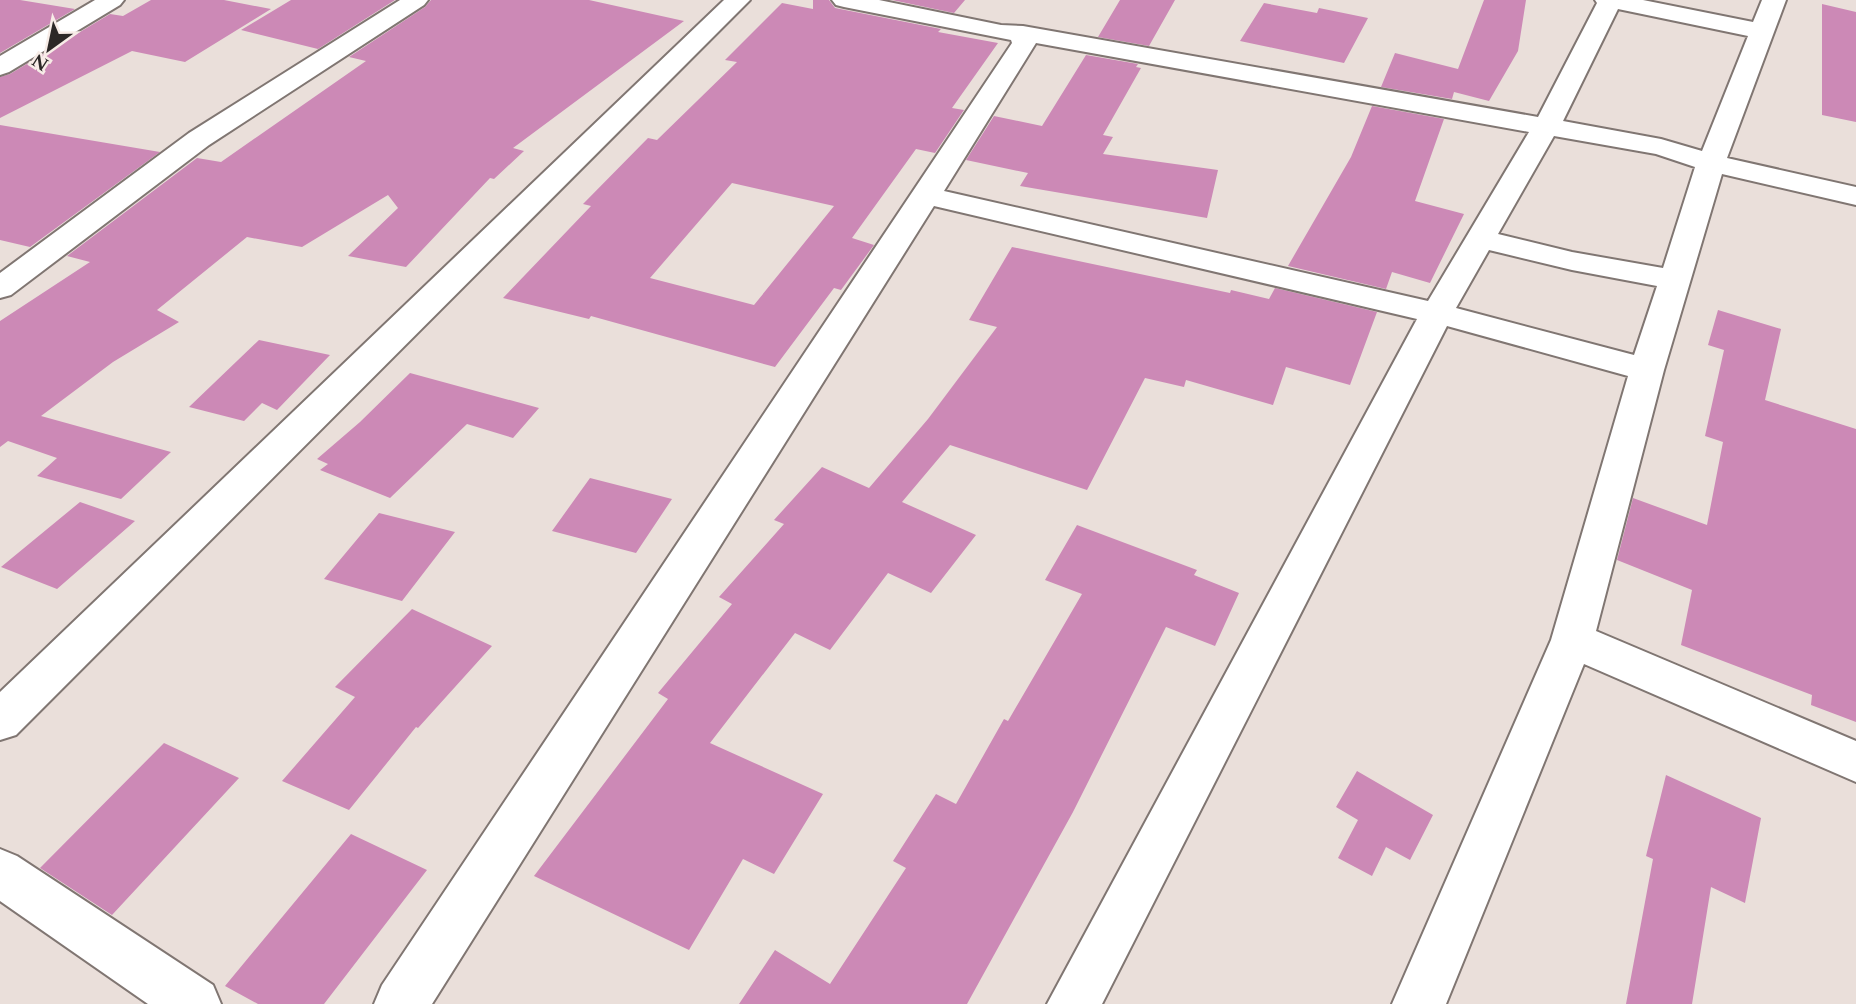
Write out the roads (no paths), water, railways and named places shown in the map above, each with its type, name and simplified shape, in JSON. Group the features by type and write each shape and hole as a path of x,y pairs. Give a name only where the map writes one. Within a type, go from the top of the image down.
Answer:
{"street":[{"path":"0,67 112,0"},
{"path":"0,288 199,139 416,0"},
{"path":"0,721 738,0"},
{"path":"844,0 1001,32 1023,33 1661,146 1711,163 1856,196"},
{"path":"1074,1004 1437,313 1546,127 1609,0 1768,16 1711,163 1647,370 1572,640 1419,1004"},
{"path":"401,1004 1024,43 1023,33"},
{"path":"924,195 1437,313 1647,370"},
{"path":"1480,239 1572,261 1675,280"},
{"path":"1572,640 1856,762"},
{"path":"0,872 194,1004"}]}
